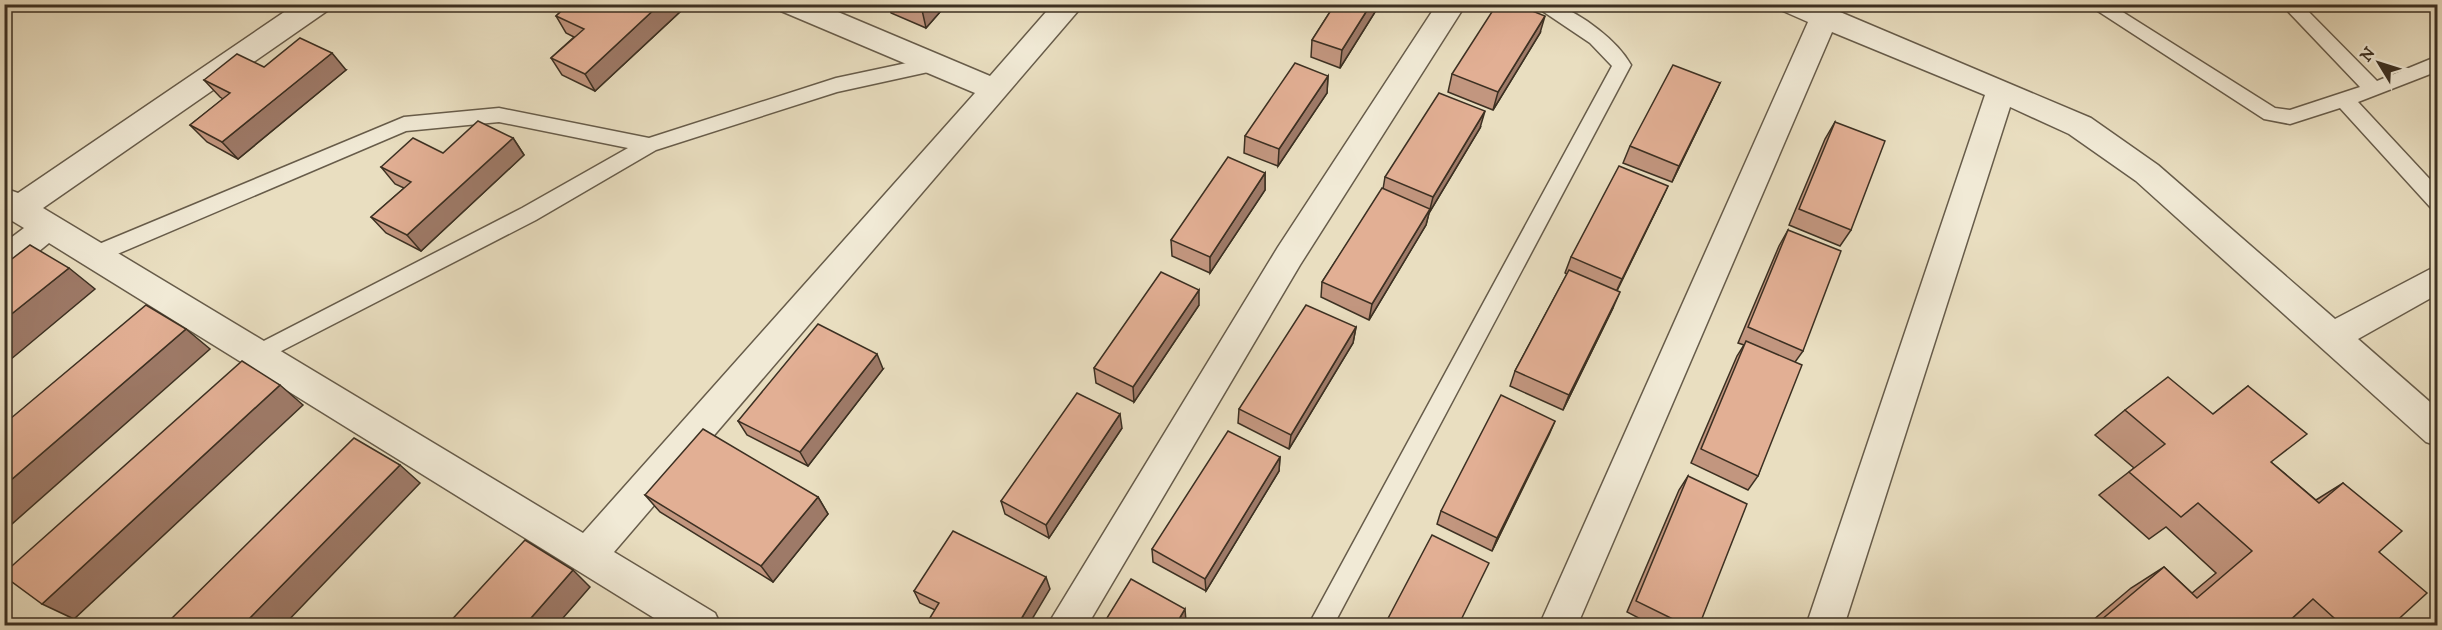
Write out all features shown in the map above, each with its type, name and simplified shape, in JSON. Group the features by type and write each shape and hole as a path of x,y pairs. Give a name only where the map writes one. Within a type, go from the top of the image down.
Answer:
{"street":[{"path":"317,4 11,204 702,626"},
{"path":"791,4 996,90"},
{"path":"586,557 1070,4"},
{"path":"1066,626 1290,256 1452,4"},
{"path":"1793,4 1827,10 2080,126 2147,173 2330,338 2438,431"},
{"path":"1558,626 1827,10"},
{"path":"1825,626 2001,90"},
{"path":"4,262 47,227"},
{"path":"2330,338 2438,278"}],"lane":[{"path":"1320,626 1622,65 1615,53 1605,45 1540,4"},
{"path":"2096,4 2271,114 2290,117 2345,101 2438,63"},
{"path":"2290,4 2374,90"},
{"path":"256,355 529,214 649,144 836,85 935,64"},
{"path":"2345,101 2438,202"},
{"path":"94,255 404,124 499,115 649,144"}],"building":[{"path":"569,4 660,4 585,74 551,58 584,29 556,16"},
{"path":"909,4 926,4 922,10"},
{"path":"1335,4 1371,4 1342,50 1312,40"},
{"path":"1497,4 1515,4 1545,16 1498,92 1452,74"},
{"path":"300,38 332,53 222,142 190,125 230,93 204,80 237,54 264,67"},
{"path":"1295,63 1328,76 1279,149 1245,136"},
{"path":"1673,65 1720,83 1679,166 1630,146"},
{"path":"1439,93 1485,111 1433,197 1385,177"},
{"path":"478,121 513,138 407,235 371,217 411,182 381,167 413,138 443,153"},
{"path":"1835,122 1885,141 1851,230 1799,209"},
{"path":"1228,157 1265,173 1210,257 1171,240"},
{"path":"1619,166 1668,186 1622,279 1571,257"},
{"path":"1382,188 1430,209 1372,304 1322,282"},
{"path":"1788,230 1841,251 1803,351 1748,327"},
{"path":"30,245 69,268 4,320 4,265"},
{"path":"1569,270 1620,292 1569,395 1515,371"},
{"path":"1161,272 1199,290 1133,387 1094,368"},
{"path":"146,305 186,329 4,486 4,424"},
{"path":"1306,305 1356,327 1291,435 1239,409"},
{"path":"818,324 877,354 800,452 738,421"},
{"path":"1746,341 1802,365 1758,476 1701,449"},
{"path":"242,361 280,385 42,604 4,576 4,573"},
{"path":"2168,377 2213,414 2248,386 2307,434 2271,462 2319,503 2343,483 2402,531 2379,552 2427,593 2391,626 2343,626 2313,599 2284,626 2094,626 2164,567 2197,598 2252,551 2198,503 2181,517 2129,472 2165,444 2125,410"},
{"path":"1077,393 1120,414 1046,525 1001,501"},
{"path":"1501,395 1555,421 1497,538 1441,511"},
{"path":"703,429 818,497 761,566 645,495"},
{"path":"1228,431 1280,457 1205,579 1152,549"},
{"path":"354,438 400,465 242,626 164,626"},
{"path":"1688,476 1747,504 1699,626 1687,626 1636,601"},
{"path":"953,531 1046,577 1017,626 925,626 939,603 914,591"},
{"path":"1432,535 1489,563 1458,626 1384,626"},
{"path":"525,540 573,570 524,626 446,626"},
{"path":"1131,579 1185,609 1175,626 1102,626"}]}
